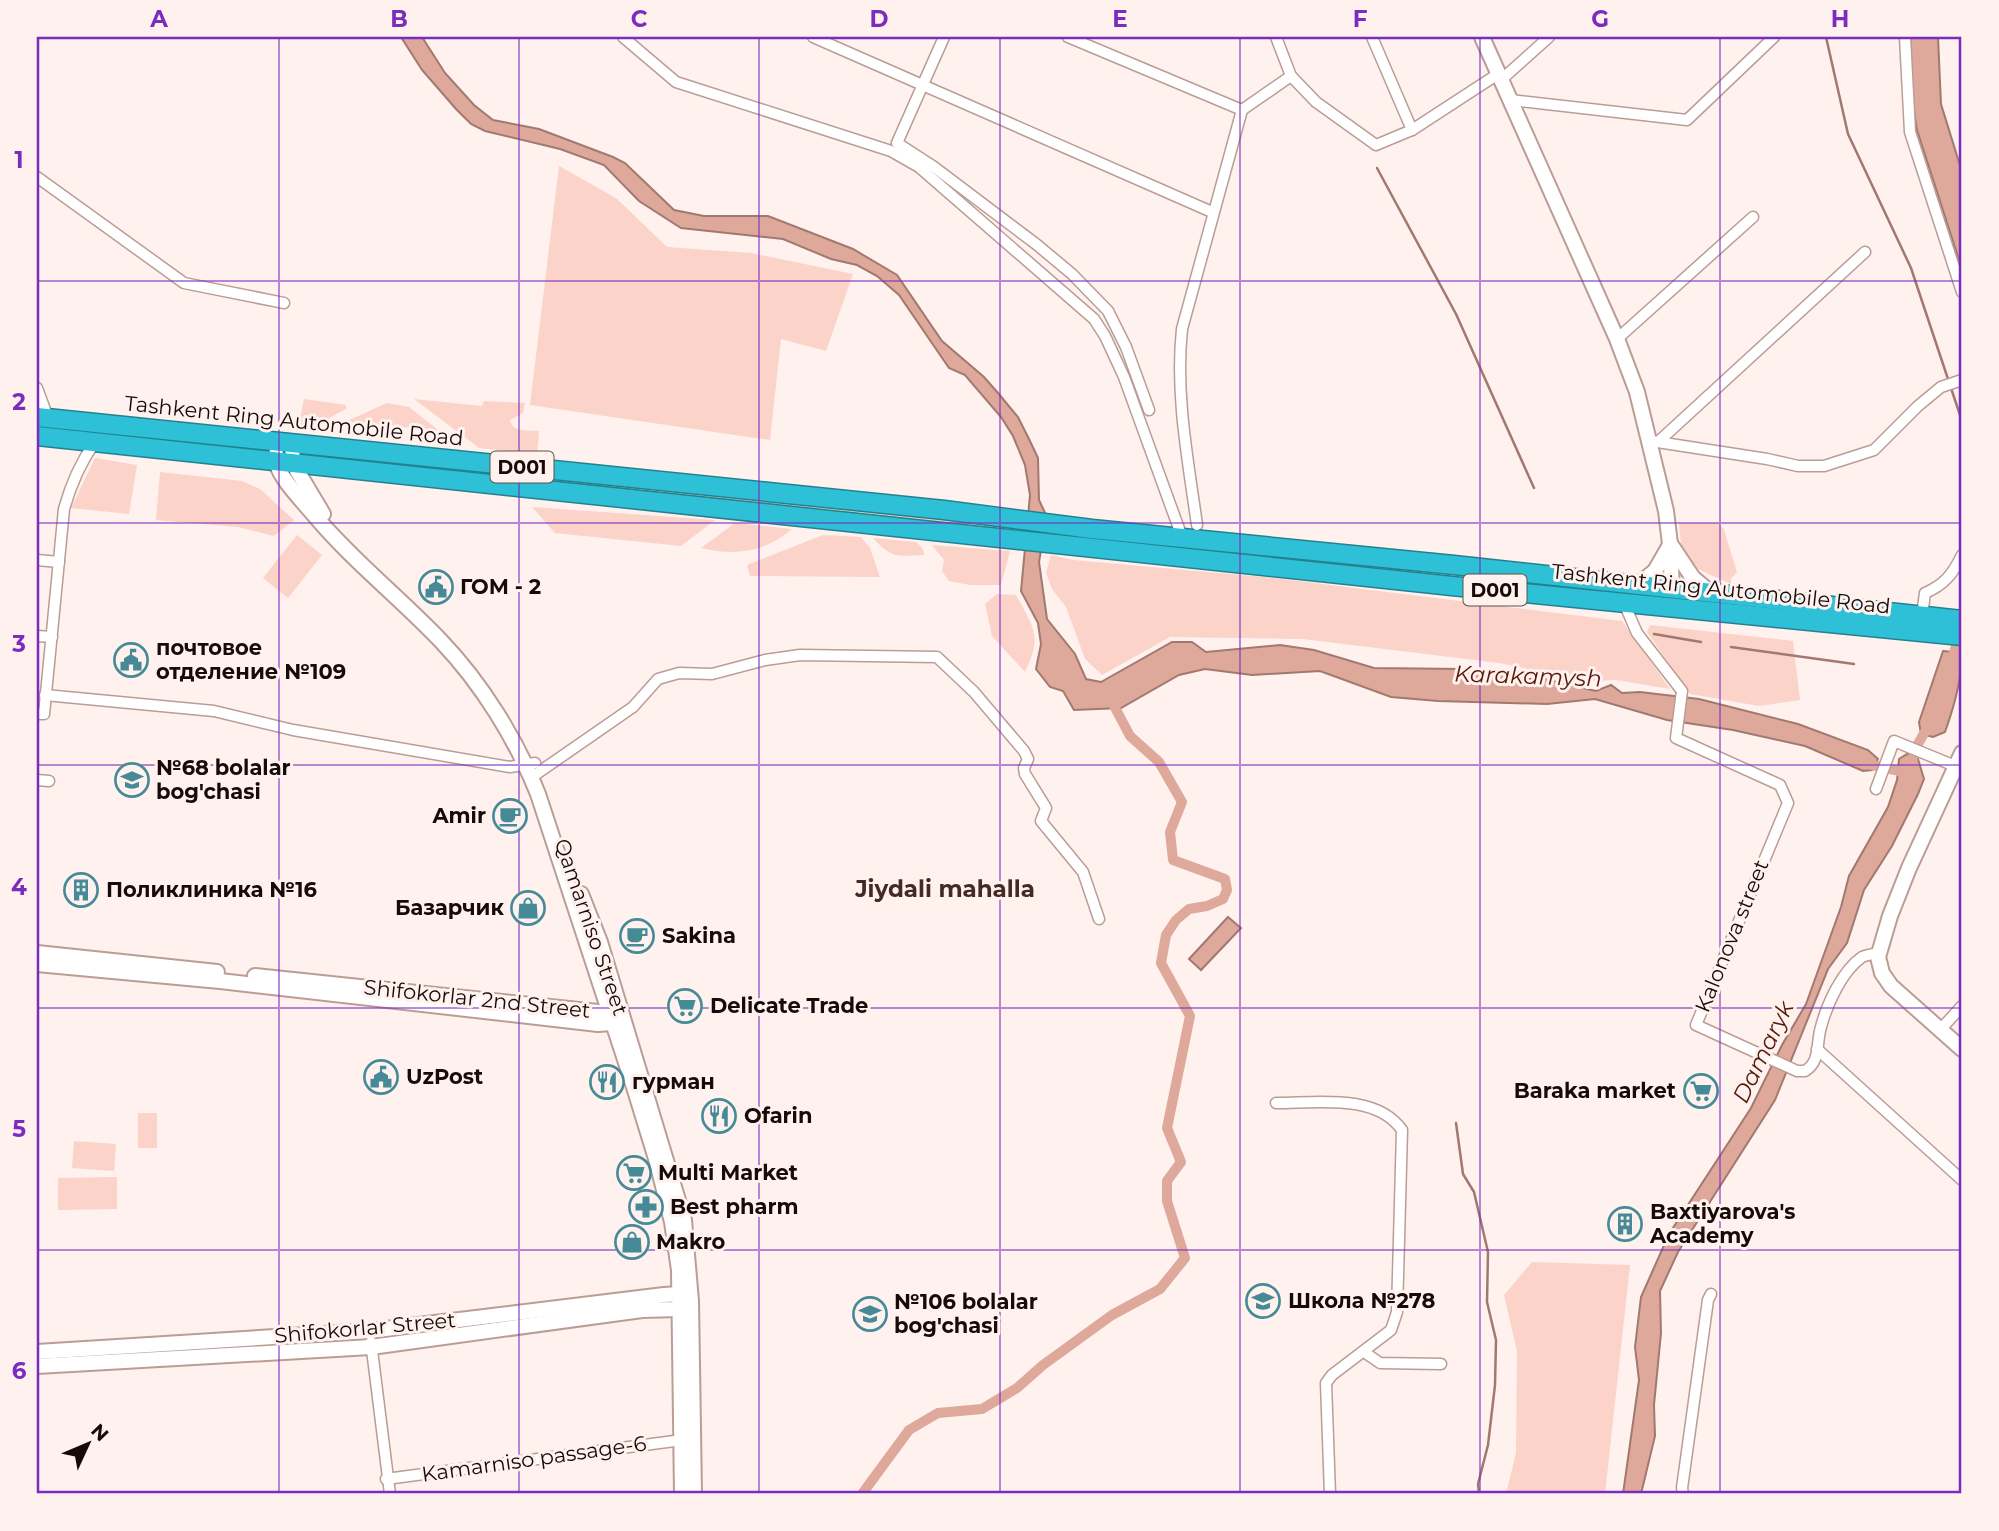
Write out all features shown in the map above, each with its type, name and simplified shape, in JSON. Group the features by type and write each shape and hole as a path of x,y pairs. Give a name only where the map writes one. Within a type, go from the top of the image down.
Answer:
{"highway":[{"name":"Tashkent Ring Automobile Road","path":"43,418 1006,518 1059,534 1452,586 1670,607 1929,622 1962,621"},
{"path":"95,442 97,423"},
{"path":"156,449 158,429"},
{"name":"Tashkent Ring Automobile Road","path":"37,436 1005,538 1059,534 1182,537 1454,565 1711,593 1929,622 1962,636"},
{"path":"647,501 649,480"},
{"path":"1452,586 1454,565"},
{"path":"1670,607 1672,589"}],"main road":[{"path":"1482,37 1617,339 1654,441 1671,544 1672,589"},
{"path":"283,461 285,443"},
{"name":"Qamarniso Street","path":"283,461 285,480 340,545 441,640 492,698 533,770 597,935 615,1017 682,1211 694,1494"},
{"path":"1638,585 1655,571 1671,544"},
{"path":"1671,544 1693,578 1711,593"},
{"path":"1962,752 1909,868 1878,953 1880,968 1888,982 1962,1049"},
{"name":"Shifokorlar 2nd Street","path":"37,953 615,1017"},
{"name":"Shifokorlar 2nd Street","path":"37,964 220,981 604,1025 615,1017"},
{"name":"Qamarniso Street","path":"682,1494 684,1301"},
{"name":"Shifokorlar Street","path":"37,1352 369,1331 684,1301"},
{"name":"Shifokorlar Street","path":"37,1366 371,1347 642,1310 684,1301"}],"street":[{"path":"623,37 676,82 891,151 919,167 1094,319 1124,377 1182,537"},
{"path":"813,37 1212,212"},
{"path":"944,37 897,143 934,167 1036,244 1072,274 1108,311 1126,347 1149,410"},
{"path":"1068,37 1242,110"},
{"path":"1276,37 1291,76 1316,102 1376,145 1412,130 1500,77 1549,37"},
{"path":"1372,37 1412,130"},
{"path":"1510,100 1687,120 1774,37"},
{"path":"1905,37 1910,132 1962,292"},
{"path":"1197,524 1183,428 1179,353 1182,329 1242,110 1291,76"},
{"path":"37,177 184,283 284,303"},
{"path":"1617,339 1753,217"},
{"path":"1654,441 1865,252"},
{"path":"1654,441 1798,466 1824,466 1874,450 1941,387 1962,380"},
{"path":"37,388 43,418"},
{"path":"37,714 44,714 64,509 71,485 84,457 95,442"},
{"path":"1929,622 1925,593 1947,581 1962,555"},
{"path":"37,559 59,562"},
{"name":"Kalonova street","path":"1624,603 1637,633 1682,691 1676,736 1780,785 1788,803 1696,1025 1797,1071 1805,1071 1813,1065 1818,1049"},
{"path":"37,636 52,638"},
{"path":"46,695 214,711 293,730 533,770 634,707 658,679 679,673 712,674 765,660 800,655 937,657 974,692 1024,751 1028,759 1024,768 1025,774 1046,808 1041,821 1083,872 1099,919"},
{"path":"1876,789 1894,741 1955,766"},
{"path":"37,780 49,781"},
{"path":"1878,953 1863,957 1846,975 1826,1012 1818,1049 1962,1180"},
{"path":"1940,1030 1962,1006"},
{"path":"1276,1103 1353,1102 1385,1114 1395,1120 1402,1130 1397,1312 1391,1329 1332,1375 1326,1383 1330,1494"},
{"path":"1683,1494 1711,1294"},
{"path":"369,1331 390,1494"},
{"path":"1364,1352 1380,1363 1441,1364"},
{"name":"Kamarniso passage-6","path":"387,1479 682,1440"}],"shaded area":[{"path":"401,37 422,37 445,73 474,105 493,120 539,129 613,157 625,163 674,210 704,216 768,216 853,249 897,275 942,341 984,377 1018,417 1038,458 1039,500 1047,517 1039,562 1047,619 1075,654 1086,679 1101,682 1172,642 1192,642 1206,652 1280,645 1314,650 1374,668 1509,672 1513,679 1544,679 1596,691 1611,685 1622,693 1640,692 1699,699 1798,724 1868,750 1878,759 1872,770 1863,771 1805,746 1733,730 1667,720 1595,699 1547,704 1391,697 1320,671 1252,675 1205,669 1179,675 1121,708 1074,710 1063,691 1050,687 1036,669 1041,644 1038,623 1021,591 1030,495 1025,465 1013,436 1001,417 965,375 949,368 899,295 877,276 857,265 831,259 783,239 681,228 639,201 604,165 560,149 485,131 471,124 422,70"},
{"path":"1910,37 1938,37 1941,104 1962,172 1962,269 1917,130 1913,105"},
{"path":"559,166 616,198 667,247 751,253 853,274 826,351 781,339 770,440 530,405"},
{"path":"304,399 346,405 346,409 305,431 298,430"},
{"path":"414,399 482,406 484,401 525,403 523,413 510,420 517,429 539,431 537,454 479,448"},
{"path":"387,403 409,407 438,430 345,422"},
{"path":"305,453 638,487 637,493 304,460"},
{"path":"95,458 137,465 129,514 71,508"},
{"path":"160,472 242,481 260,489 294,520 274,536 238,527 156,520"},
{"path":"663,491 973,523 973,529 663,497"},
{"path":"532,507 715,520 681,546 555,533"},
{"path":"735,523 792,529 770,543 749,551 726,552 701,548"},
{"path":"1679,523 1719,523 1724,530 1737,572 1731,579 1731,584 1692,564 1683,549"},
{"path":"1076,532 1435,569 1435,576 1076,539"},
{"path":"297,535 322,555 288,598 263,578"},
{"path":"823,535 861,537 870,548 880,577 750,576 747,565"},
{"path":"873,538 916,542 923,549 924,555 890,553"},
{"path":"932,545 1010,551 1001,585 970,585 949,581 942,571 944,560"},
{"path":"1051,555 1073,560 1274,578 1622,621 1670,689 1616,680 1586,681 1499,663 1303,639 1170,637 1102,675 1085,659 1066,607 1052,589 1046,573"},
{"path":"1466,574 1654,594 1653,599 1465,579"},
{"path":"997,594 1016,595 1034,632 1034,649 1025,672 992,636 985,604"},
{"path":"1650,625 1793,641 1800,700 1759,706 1690,694 1647,632"},
{"path":"1943,651 1962,653 1961,673 1945,732 1933,737 1921,734 1919,722"},
{"path":"1907,754 1918,759 1924,779 1918,794 1892,846 1864,890 1847,943 1828,969 1775,1100 1678,1252 1660,1291 1661,1333 1654,1405 1655,1436 1641,1494 1623,1494 1639,1380 1635,1347 1641,1297 1669,1234 1751,1108 1806,1004 1841,907 1849,876 1888,807 1897,780 1899,759"},
{"path":"1228,917 1241,928 1201,970 1189,959"},
{"path":"138,1113 157,1113 157,1148 138,1148"},
{"path":"74,1141 116,1144 114,1171 72,1168"},
{"path":"117,1177 117,1209 58,1210 58,1178"},
{"path":"1532,1262 1630,1265 1605,1494 1506,1494 1516,1453 1517,1351 1504,1295"}],"waterway":[{"path":"1826,37 1848,134 1911,268 1949,382"},
{"path":"1377,168 1456,314 1534,488"},
{"path":"1951,388 1962,421"},
{"name":"Damaryk","path":"1950,664 1961,632"},
{"path":"1654,634 1701,642"},
{"path":"1731,647 1854,664"},
{"path":"862,1494 909,1430 938,1413 982,1409 1017,1388 1043,1365 1112,1315 1160,1289 1185,1258 1167,1201 1167,1181 1181,1162 1167,1128 1190,1016 1161,963 1166,935 1176,920 1189,909 1207,906 1223,899 1227,890 1225,879 1173,860 1170,832 1182,802 1159,762 1130,736 1111,700"},
{"name":"Damaryk","path":"1910,768 1915,749 1929,725"},
{"name":"Karakamysh","path":"1863,763 1909,773"},
{"path":"1456,1123 1463,1174 1474,1192 1488,1252 1487,1302 1496,1340 1495,1385 1488,1445 1478,1484 1479,1494"}],"place":[{"name":"ГОМ - 2","path":"436,587"},
{"name":"почтовое отделение №109","path":"131,660"},
{"name":"№68 bolalar bog'chasi","path":"132,780"},
{"name":"Amir","path":"510,816"},
{"name":"Поликлиника №16","path":"81,890"},
{"name":"Базарчик","path":"528,908"},
{"name":"Sakina","path":"637,936"},
{"name":"Delicate Trade","path":"685,1006"},
{"name":"UzPost","path":"381,1077"},
{"name":"гурман","path":"607,1082"},
{"name":"Baraka market","path":"1701,1091"},
{"name":"Ofarin","path":"719,1116"},
{"name":"Multi Market","path":"634,1173"},
{"name":"Best pharm","path":"646,1207"},
{"name":"Baxtiyarova's Academy","path":"1625,1224"},
{"name":"Makro","path":"632,1242"},
{"name":"Школа №278","path":"1263,1301"},
{"name":"№106 bolalar bog'chasi","path":"870,1314"}],"district":[{"name":"Jiydali mahalla","path":"945,889"}]}
